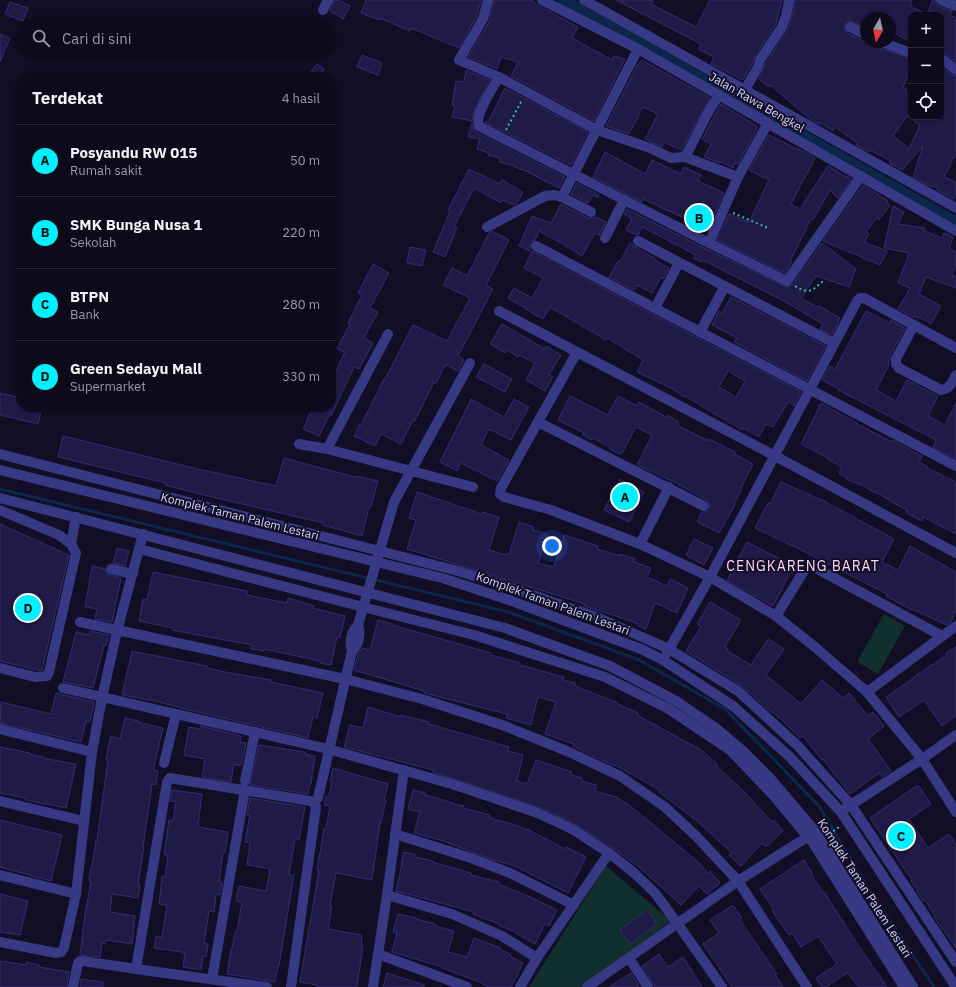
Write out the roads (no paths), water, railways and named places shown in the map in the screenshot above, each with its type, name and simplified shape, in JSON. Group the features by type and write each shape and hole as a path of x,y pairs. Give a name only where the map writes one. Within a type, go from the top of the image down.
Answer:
{"street":[{"path":"323,10 328,0"},
{"path":"488,0 483,19 459,60 499,77 597,130 650,148 671,158 685,157 738,178"},
{"name":"Jalan Rawa Bengkel","path":"542,0 638,49 956,231"},
{"name":"Jalan Rawa Bengkel","path":"584,0 745,90 955,203"},
{"path":"745,90 758,67 760,60 782,27 789,0"},
{"path":"941,0 956,6"},
{"path":"850,27 860,32"},
{"path":"896,47 908,51"},
{"path":"562,197 638,49"},
{"path":"944,60 956,70"},
{"path":"499,77 488,94 478,120 479,126 709,244 787,281 861,176"},
{"path":"685,157 719,95"},
{"path":"709,244 738,178 768,123"},
{"path":"487,227 545,196 554,195 562,197 591,212"},
{"path":"605,238 624,200"},
{"path":"638,241 834,343"},
{"path":"536,246 956,466"},
{"path":"655,308 679,263"},
{"path":"700,332 724,286"},
{"path":"663,660 710,577 857,301 860,298 864,298 956,348"},
{"path":"499,311 956,553"},
{"path":"914,325 896,359 896,364 899,368 941,390 949,387 956,375"},
{"path":"328,449 388,334"},
{"path":"577,352 500,494 504,497 551,510 640,544 710,577 776,616 815,647 866,692 922,759 956,812"},
{"path":"318,798 352,651 357,646 360,633 358,625 392,508 410,471 470,363"},
{"path":"538,422 704,506"},
{"path":"299,444 328,449 473,487"},
{"path":"0,454 458,572 530,594 599,618 670,649 738,692 798,744 851,805 956,962"},
{"name":"Komplek Taman Palem Lestari","path":"0,470 374,567 442,578 509,600 641,649 663,660 733,706 790,757 841,812 956,987"},
{"path":"640,544 669,487"},
{"name":"Komplek Taman Palem Lestari","path":"0,498 368,589 505,628 610,666 676,701 722,733 742,750 770,778 812,835 913,987"},
{"path":"0,509 28,505"},
{"path":"0,509 59,535 71,544 76,553 47,676 35,677 0,668"},
{"path":"71,544 76,517"},
{"path":"0,942 56,953 60,952 64,948 76,894 92,752 102,698 117,631 143,534"},
{"path":"139,549 474,635 605,677 669,709 730,750 812,835 813,843 904,987"},
{"path":"776,616 807,566 810,565 942,636"},
{"path":"111,569 133,574"},
{"path":"80,622 345,679 422,699 502,724 567,751 620,776 664,807 696,836 738,881 807,987"},
{"path":"866,692 956,626"},
{"path":"605,677 610,666"},
{"path":"63,688 328,750 404,770 538,813 574,830 609,853 633,872 655,893 722,987"},
{"path":"164,763 176,714"},
{"path":"0,729 92,752"},
{"path":"212,979 255,732"},
{"path":"841,812 956,736"},
{"path":"372,987 387,895 404,770"},
{"path":"136,969 167,781 170,778 245,785 310,801 316,805 291,987"},
{"path":"0,801 84,821"},
{"path":"395,834 471,858 510,873 574,905"},
{"path":"587,987 738,881 812,835"},
{"path":"520,987 609,853"},
{"path":"0,875 76,894"},
{"path":"387,895 452,914 502,936 538,958"},
{"path":"378,954 467,987"},
{"path":"628,958 648,987"},
{"path":"73,987 78,963 80,961 267,987"}],"waterway":[{"path":"563,0 956,222"},
{"path":"0,489 508,612 639,660 725,709 819,806 866,885 934,987"}],"place":[{"name":"SMK Bunga Nusa 1","path":"699,218"},
{"name":"Posyandu RW 015","path":"625,497"},
{"name":"Green Sedayu Mall","path":"28,608"},
{"name":"BTPN","path":"901,836"}],"district":[{"name":"CENGKARENG BARAT","path":"803,566"}]}
